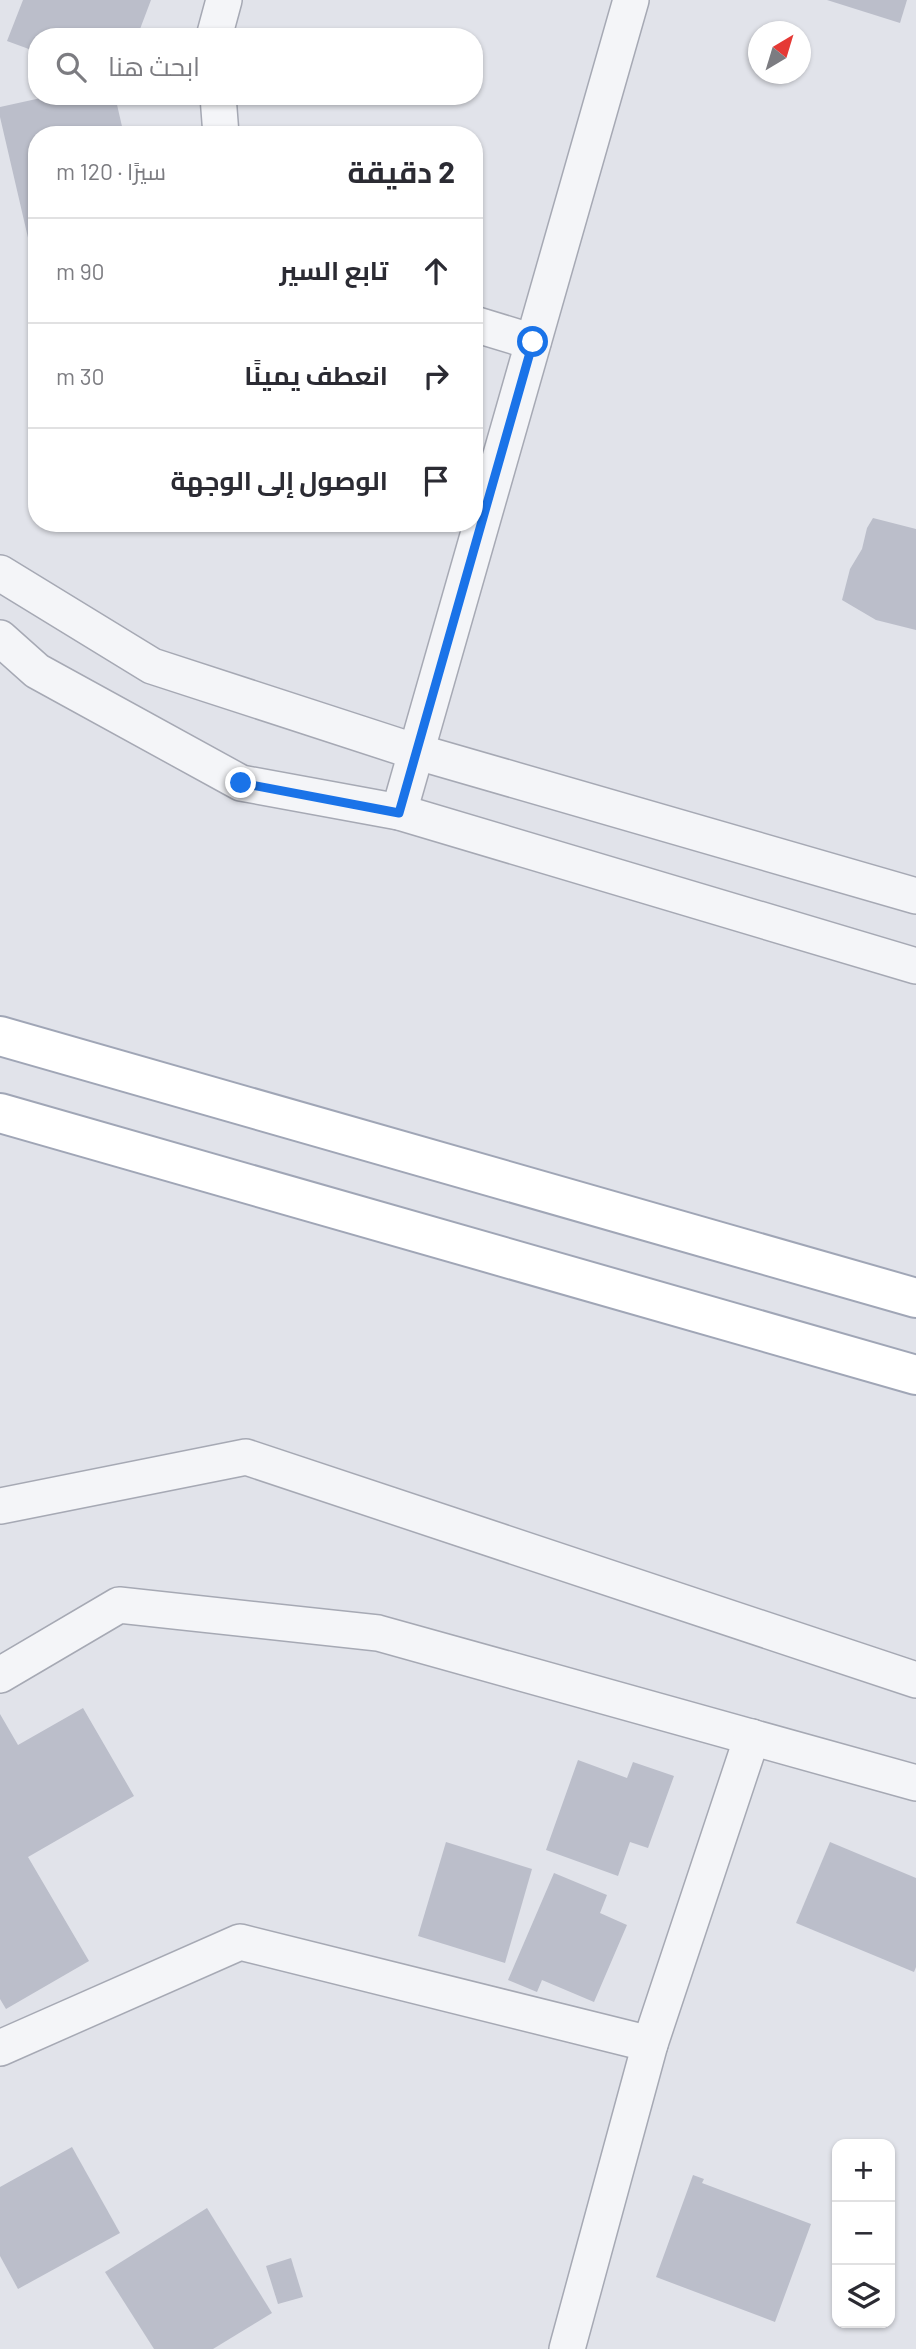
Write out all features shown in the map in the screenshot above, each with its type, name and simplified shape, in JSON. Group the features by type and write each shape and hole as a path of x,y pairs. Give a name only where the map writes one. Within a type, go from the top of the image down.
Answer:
{"main road":[{"path":"0,1036 916,1298"},
{"path":"0,1113 916,1375"}],"street":[{"path":"216,28 224,0"},
{"path":"483,517 631,0"},
{"path":"219,105 220,126"},
{"path":"483,327 533,342"},
{"path":"399,813 479,532"},
{"path":"0,573 152,666 416,752 916,896"},
{"path":"0,638 37,671 241,783 399,813 916,966"},
{"path":"0,1506 246,1457 916,1680"},
{"path":"0,1675 119,1605 378,1633 916,1783"},
{"path":"567,2349 650,2044 752,1737"},
{"path":"0,2048 240,1942 650,2044"}],"building":[{"path":"23,0 151,0 140,28 28,28 28,49 7,41"},
{"path":"827,0 907,0 900,23"},
{"path":"28,101 28,105 117,105 122,126 28,126 28,238 0,117 0,107"},
{"path":"873,518 916,529 916,630 876,620 842,600 850,569 862,549 867,528"},
{"path":"83,1708 134,1796 28,1857 89,1961 6,2009 0,1999 0,1714 18,1745"},
{"path":"578,1760 627,1778 633,1762 674,1776 648,1848 630,1842 618,1876 546,1850"},
{"path":"446,1842 532,1869 505,1963 418,1936"},
{"path":"830,1842 916,1878 914,1972 796,1923"},
{"path":"554,1873 607,1895 600,1913 627,1925 594,2002 542,1980 537,1992 508,1980"},
{"path":"72,2147 120,2233 18,2289 0,2256 0,2187"},
{"path":"693,2175 704,2179 702,2183 811,2224 775,2322 656,2277"},
{"path":"207,2208 272,2313 213,2349 154,2349 105,2272"},
{"path":"291,2258 303,2297 278,2304 266,2266"}],"route":[{"path":"241,783 399,813 533,342"}]}
